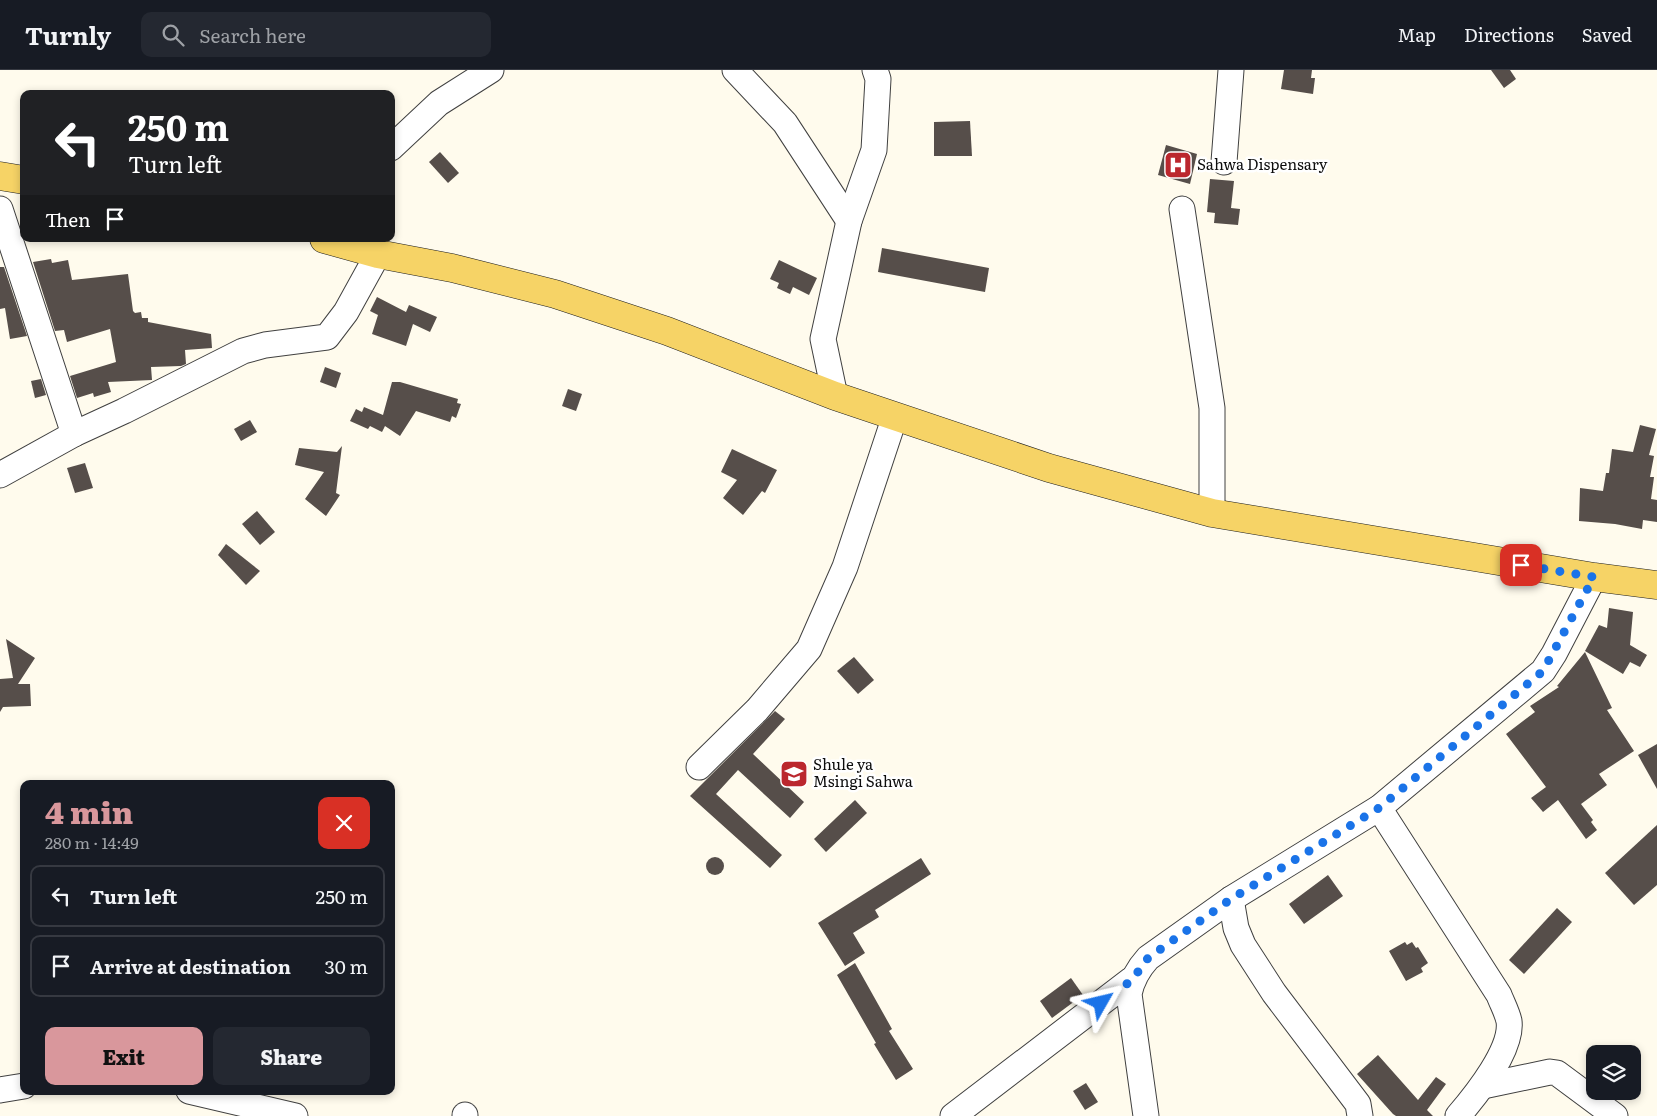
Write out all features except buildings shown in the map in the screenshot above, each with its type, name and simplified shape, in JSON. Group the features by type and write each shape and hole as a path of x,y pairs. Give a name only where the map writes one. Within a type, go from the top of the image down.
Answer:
{"main road":[{"path":"0,176 20,179"},
{"path":"335,242 378,254 452,268 555,294 668,331 835,396 1049,468 1212,513 1594,577 1657,585"}],"street":[{"path":"395,144 439,103 491,70"},
{"path":"735,70 785,124 849,220"},
{"path":"835,396 823,338 849,220 874,150 878,80 875,70"},
{"path":"1224,162 1231,70"},
{"path":"1182,209 1212,408 1212,513"},
{"path":"0,210 74,434"},
{"path":"0,475 74,434 243,351 265,345 328,337 346,312 378,254"},
{"path":"699,767 758,710 809,649 845,567 895,416"},
{"path":"952,1116 1132,980 1148,958 1231,899 1379,808 1543,671 1594,577"},
{"path":"1379,808 1499,995 1509,1020 1507,1038 1484,1086 1458,1116"},
{"path":"1231,899 1236,928 1243,944 1274,993 1358,1104 1360,1116"},
{"path":"1132,980 1129,994 1146,1116"},
{"path":"1484,1086 1550,1072 1557,1073 1615,1116"},
{"path":"0,1090 20,1087"},
{"path":"206,1095 295,1116"}],"place":[{"name":"Sahwa Dispensary","path":"1178,165"},
{"name":"Shule ya Msingi Sahwa","path":"794,774"}],"route":[{"path":"1101,1003 1132,980 1148,958 1231,899 1379,808 1543,671 1554,654 1594,577 1521,565"}]}
